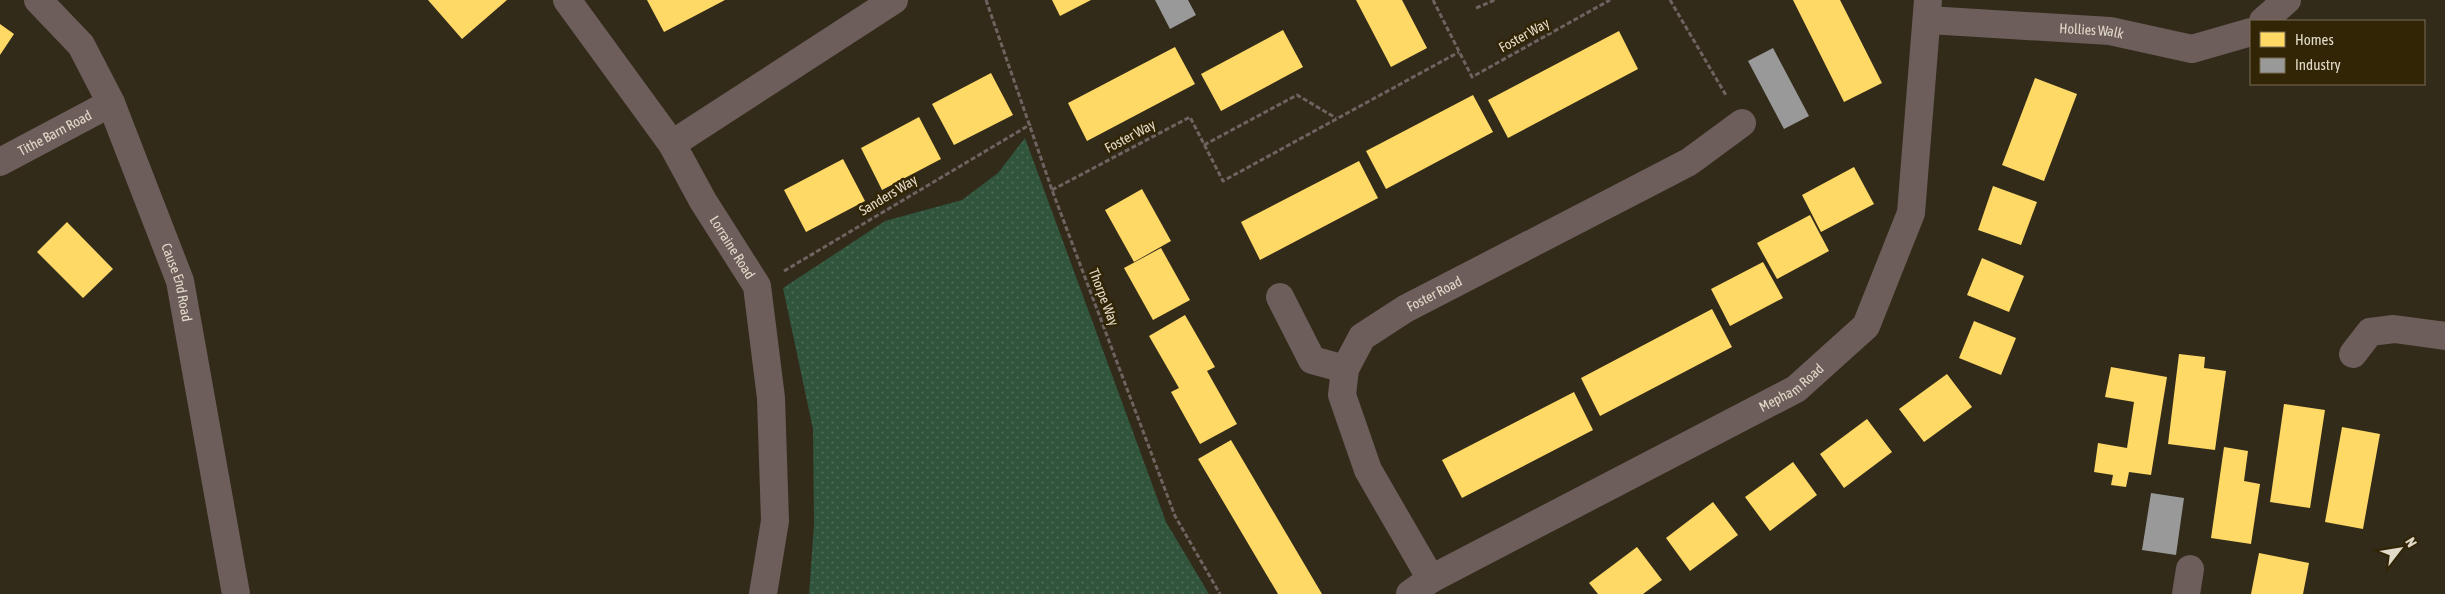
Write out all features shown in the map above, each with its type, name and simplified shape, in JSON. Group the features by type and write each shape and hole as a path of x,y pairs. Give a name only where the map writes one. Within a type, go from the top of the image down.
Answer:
{"street":[{"name":"Cause End Road","path":"38,0 81,45 111,103 180,281 236,594"},
{"name":"Lorraine Road","path":"567,0 672,144 703,201 757,286 771,398 775,521 763,594"},
{"path":"672,144 894,0"},
{"path":"2265,20 2287,0"},
{"name":"Hollies Walk","path":"1928,10 2110,31 2192,48 2250,32"},
{"name":"Mepham Road","path":"1421,587 1796,390 1866,326 1911,213 1928,10"},
{"name":"Tithe Barn Road","path":"0,162 111,103"},
{"name":"Foster Road","path":"1421,587 1368,470 1342,395 1345,369 1362,337 1404,309 1690,162 1742,123"},
{"path":"1280,297 1312,360 1345,369"},
{"path":"2353,354 2370,332 2394,329 2445,336"}],"path":[{"name":"Thorpe Way","path":"986,0 1052,190 1175,516 1220,594"},
{"name":"Foster Way","path":"1433,0 1472,76 1610,0"},
{"path":"1476,8 1495,0"},
{"path":"1670,0 1742,123"},
{"path":"1336,118 1297,95 1204,145 1223,180 1459,52"},
{"name":"Foster Way","path":"1052,190 1190,117 1223,180"},
{"name":"Sanders Way","path":"757,286 1030,124"}],"green space":[{"path":"1025,138 1166,522 1209,594 809,594 814,525 813,429 783,288 885,221 962,200 998,173"}],"building: Homes":[{"path":"428,0 507,0 462,39"},
{"path":"647,0 725,0 664,32"},
{"path":"1052,0 1091,0 1060,16"},
{"path":"1356,0 1402,0 1427,48 1391,67"},
{"path":"1793,0 1840,0 1882,83 1844,102"},
{"path":"0,24 14,34 0,55"},
{"path":"1283,30 1303,67 1221,111 1201,74"},
{"path":"1619,31 1638,69 1508,138 1488,100"},
{"path":"1175,47 1195,84 1087,141 1068,103"},
{"path":"991,73 1013,115 954,145 932,104"},
{"path":"2035,78 2077,94 2044,181 2002,165"},
{"path":"1473,95 1493,132 1386,189 1366,151"},
{"path":"919,117 941,159 882,190 861,148"},
{"path":"843,159 865,201 806,232 784,190"},
{"path":"1359,161 1378,198 1260,260 1241,222"},
{"path":"1854,167 1874,204 1821,232 1802,195"},
{"path":"1993,186 2037,202 2021,245 1978,230"},
{"path":"1142,189 1171,241 1134,262 1105,210"},
{"path":"1810,215 1829,251 1777,279 1757,243"},
{"path":"67,222 113,269 83,298 37,252"},
{"path":"1161,248 1190,300 1153,320 1124,268"},
{"path":"1982,258 2024,276 2009,312 1967,295"},
{"path":"1763,262 1783,298 1730,326 1711,289"},
{"path":"1712,309 1732,347 1600,416 1581,378"},
{"path":"1185,315 1215,367 1207,371 1237,424 1200,444 1171,392 1179,388 1149,336"},
{"path":"1974,321 2016,338 2001,375 1959,358"},
{"path":"2179,354 2205,357 2204,368 2226,371 2215,450 2168,444"},
{"path":"2111,367 2167,377 2151,475 2129,472 2126,487 2111,485 2113,475 2094,472 2098,443 2127,448 2134,402 2105,397"},
{"path":"1947,374 1972,407 1924,442 1899,409"},
{"path":"1574,392 1593,430 1462,498 1442,460"},
{"path":"2284,404 2325,410 2310,508 2270,502"},
{"path":"1867,419 1892,452 1844,488 1820,454"},
{"path":"2342,427 2380,434 2363,529 2325,522"},
{"path":"1231,440 1322,594 1278,594 1198,459"},
{"path":"2224,447 2248,451 2244,481 2260,484 2251,544 2211,538"},
{"path":"1793,462 1817,495 1770,531 1745,497"},
{"path":"1713,502 1738,535 1690,571 1666,538"},
{"path":"1637,547 1662,580 1643,594 1598,594 1589,583"},
{"path":"2259,553 2309,563 2303,594 2251,594"}],"building: Industry":[{"path":"1155,0 1188,0 1196,15 1170,29"},
{"path":"1773,48 1809,116 1784,129 1748,61"},
{"path":"2151,493 2184,498 2176,555 2142,550"}]}
